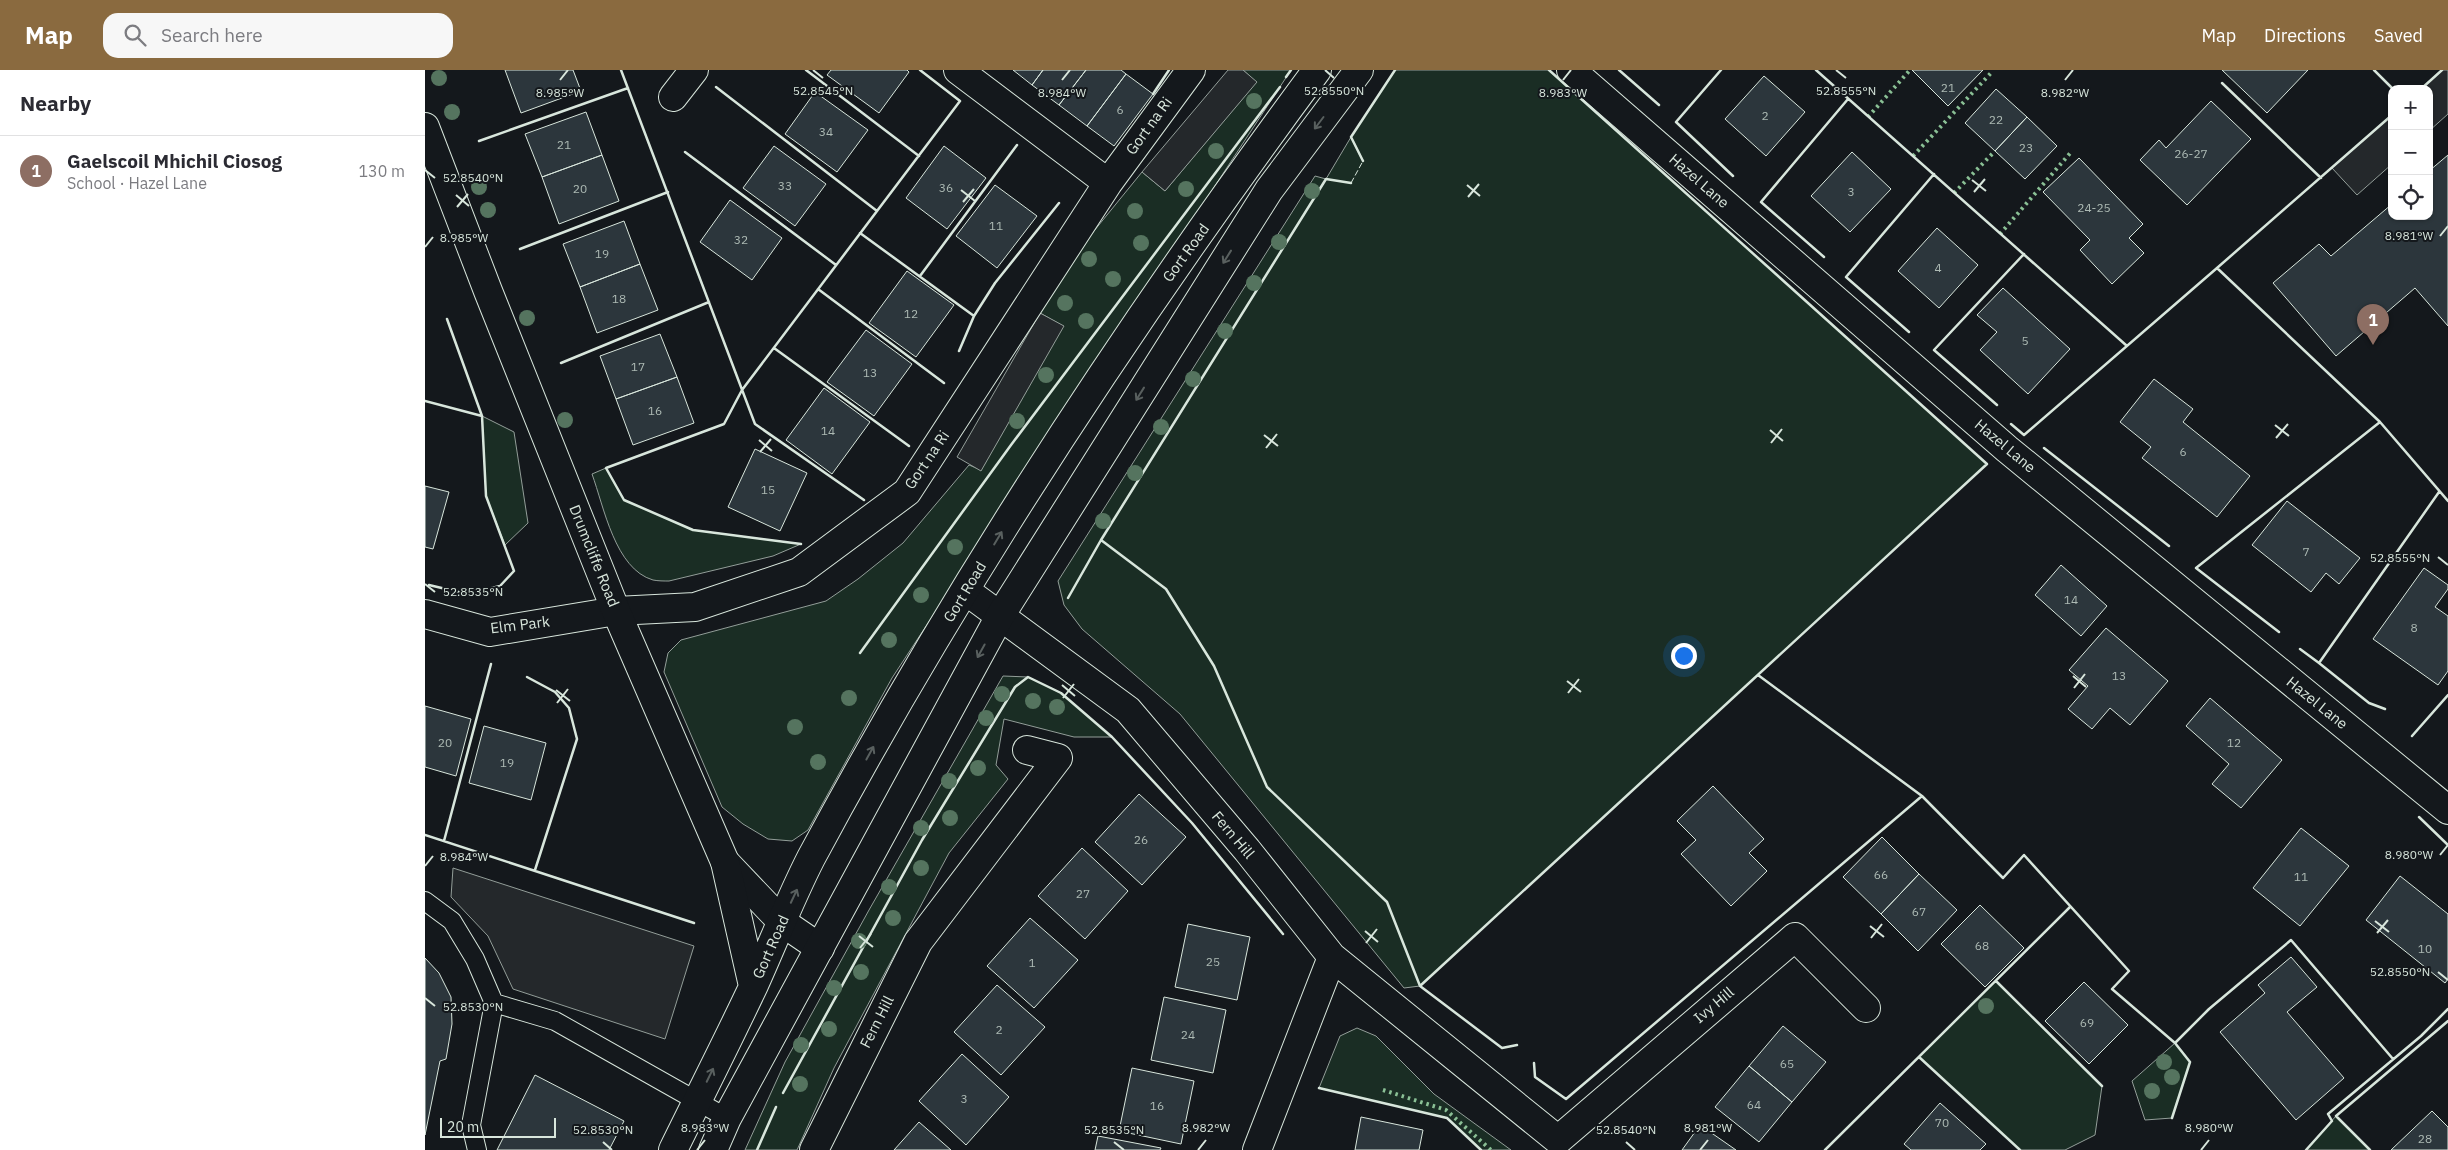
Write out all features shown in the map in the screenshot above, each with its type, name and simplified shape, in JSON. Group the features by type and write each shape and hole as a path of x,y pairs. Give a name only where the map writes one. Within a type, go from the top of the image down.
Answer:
{"street":[{"path":"673,97 694,70"},
{"path":"958,70 1108,183"},
{"name":"Gort na Ri","path":"616,611 695,607 799,572 907,492 1108,183 1191,70"},
{"name":"Gort Road","path":"673,1150 753,986 810,861 890,718 1053,447 1127,335 1317,70"},
{"path":"713,1150 727,1118 1000,616 1269,190 1359,70"},
{"name":"Hazel Lane","path":"1571,70 2007,449 2448,810"},
{"name":"Drumcliffe Road","path":"425,128 616,611 725,862 753,986"},
{"name":"Fern Hill","path":"966,591 1128,710 1247,850 1332,957"},
{"name":"Elm Park","path":"425,614 490,632 616,611"},
{"name":"Fern Hill","path":"814,1150 918,942 1058,758 1027,750"},
{"path":"725,862 782,922 820,948"},
{"name":"Ivy Hill","path":"1332,957 1564,1145 1795,936 1865,1008"},
{"path":"1257,1150 1332,957"}],"lane":[{"path":"425,901 452,921 475,959 494,1003 471,1125 477,1150"},
{"path":"494,1003 555,1021 727,1118"}],"green space":[{"path":"1243,70 1291,70 892,678 808,830 792,841 768,839 743,824 722,807 664,672 668,653 681,640 826,601 858,579 903,543 969,465 981,470 1063,326 1040,313 1085,242 1142,172 1165,191 1256,82"},
{"path":"1395,70 1549,70 1987,464 1420,986 1404,988 1180,714 1082,629 1064,605 1058,581 1315,176 1326,179"},
{"path":"482,416 514,432 528,523 505,545 486,496"},
{"path":"606,468 624,500 693,530 801,544 773,556 669,581 653,580 640,574 629,563 613,535 592,474"},
{"path":"1003,676 1028,677 1061,693 1112,737 1074,737 1004,719 996,765 1008,779 949,853 834,1068 797,1150 745,1150 785,1062 869,910"},
{"path":"1996,981 2102,1086 2095,1135 2065,1150 2020,1150 1919,1057"},
{"path":"1357,1028 1376,1036 1434,1094 1511,1150 1481,1150 1447,1118 1319,1088 1340,1036"},
{"path":"2175,1043 2190,1062 2172,1118 2145,1120 2132,1081"},
{"path":"2336,1116 2370,1150 2306,1150"}],"shaded area":[{"path":"1228,70 1243,70 1257,82 1165,191 1142,172"},
{"path":"2442,70 2448,70 2448,114 2433,127 2433,85 2425,85"},
{"path":"2388,119 2388,168 2357,195 2332,168"},
{"path":"1040,313 1064,326 981,471 957,457"},
{"path":"453,868 694,946 665,1039 513,989 488,936 451,897"}],"building":[{"path":"505,70 573,70 581,91 521,113"},
{"path":"831,70 907,70 909,72 879,113 827,75"},
{"path":"1013,70 1043,70 1032,85"},
{"path":"1043,70 1086,70 1059,105 1032,85"},
{"path":"1086,70 1121,70 1126,74 1087,126 1059,105"},
{"path":"1912,70 1983,70 1948,106"},
{"path":"2222,70 2308,70 2267,113"},
{"path":"1126,74 1153,94 1114,146 1087,126"},
{"path":"1764,76 1805,112 1766,156 1725,119"},
{"path":"1996,89 2027,117 1995,151 1965,123"},
{"path":"815,92 868,130 837,172 785,134"},
{"path":"2211,101 2251,139 2187,205 2140,160 2159,140 2166,148"},
{"path":"586,112 602,155 542,177 525,134"},
{"path":"2027,117 2057,146 2025,179 1995,151"},
{"path":"774,146 826,184 795,226 743,188"},
{"path":"944,146 986,178 947,229 906,198"},
{"path":"1852,152 1891,189 1850,232 1811,196"},
{"path":"602,155 619,201 559,224 542,177"},
{"path":"2448,155 2448,326 2415,288 2336,356 2273,283 2319,244 2331,256 2388,207 2388,220 2433,220 2433,168"},
{"path":"2079,158 2143,224 2129,238 2144,253 2112,284 2080,250 2090,240 2043,192"},
{"path":"995,185 1037,216 997,268 956,236"},
{"path":"730,200 782,238 752,280 700,242"},
{"path":"624,221 640,264 580,287 563,244"},
{"path":"1937,228 1978,265 1939,308 1898,271"},
{"path":"640,264 658,310 597,333 580,287"},
{"path":"907,271 954,305 916,357 869,323"},
{"path":"2003,288 2070,349 2028,394 1980,350 1997,332 1977,315"},
{"path":"866,330 912,364 874,416 827,382"},
{"path":"660,334 677,377 616,399 600,356"},
{"path":"677,377 694,423 633,445 616,399"},
{"path":"2154,379 2193,409 2183,422 2250,476 2217,517 2142,458 2151,447 2120,422"},
{"path":"824,388 870,422 832,474 786,440"},
{"path":"755,449 807,473 780,531 728,507"},
{"path":"425,486 449,492 433,549 425,547"},
{"path":"2287,501 2360,558 2339,584 2326,573 2311,592 2252,545"},
{"path":"2061,565 2107,606 2081,636 2035,595"},
{"path":"2424,568 2448,585 2448,589 2435,607 2448,616 2448,671 2438,685 2373,639"},
{"path":"2106,628 2168,681 2130,725 2110,708 2092,729 2068,709 2088,686 2069,670"},
{"path":"2210,698 2282,760 2241,808 2212,784 2229,764 2186,726"},
{"path":"425,706 471,719 456,776 425,767"},
{"path":"484,726 546,743 531,800 469,783"},
{"path":"1713,786 1764,839 1749,853 1767,871 1731,906 1681,854 1696,840 1677,821"},
{"path":"1139,794 1186,837 1142,885 1095,842"},
{"path":"2301,828 2349,866 2300,926 2253,888"},
{"path":"1882,837 1919,874 1881,914 1843,877"},
{"path":"1082,848 1128,891 1085,939 1038,896"},
{"path":"1919,874 1957,910 1918,951 1881,914"},
{"path":"2400,876 2448,914 2448,979 2445,983 2366,920"},
{"path":"1980,905 2024,948 1985,987 1941,944"},
{"path":"1030,918 1078,960 1034,1008 987,966"},
{"path":"1188,924 1250,937 1237,1000 1175,987"},
{"path":"2291,957 2317,987 2287,1012 2344,1078 2296,1120 2220,1032 2265,993 2258,985"},
{"path":"425,958 439,973 451,997 452,1024 446,1059 440,1061 425,1135"},
{"path":"2084,982 2128,1025 2089,1064 2045,1021"},
{"path":"997,985 1045,1027 1001,1075 954,1032"},
{"path":"1164,997 1226,1010 1213,1073 1151,1060"},
{"path":"1783,1026 1826,1062 1792,1102 1749,1066"},
{"path":"962,1054 1009,1097 966,1145 919,1101"},
{"path":"1749,1066 1792,1102 1759,1142 1715,1107"},
{"path":"1132,1068 1194,1081 1181,1144 1119,1131"},
{"path":"535,1075 624,1121 609,1150 497,1150"},
{"path":"1940,1103 1986,1144 1980,1150 1911,1150 1904,1144"},
{"path":"2432,1111 2448,1127 2448,1150 2391,1150"},
{"path":"1361,1117 1423,1130 1419,1150 1355,1150"},
{"path":"919,1122 951,1150 894,1150"},
{"path":"1700,1125 1736,1150 1682,1150"},
{"path":"1098,1136 1161,1148 1160,1150 1095,1150"}],"hedge":[{"path":"1868,117 1910,70"},
{"path":"1913,156 1991,73"},
{"path":"1954,193 1995,151"},
{"path":"2000,234 2072,151"},
{"path":"1383,1090 1446,1110 1491,1150"}],"fence":[{"path":"1351,183 1363,161"}],"wall":[{"path":"621,70 755,424 864,500"},
{"path":"806,70 919,156"},
{"path":"801,544 693,530 624,500 606,468 724,424 742,390 960,101 920,70"},
{"path":"1153,94 1169,70"},
{"path":"1286,77 1291,70"},
{"path":"1363,161 1351,137 1395,70"},
{"path":"1101,540 1166,589 1214,666 1267,787 1387,902 1420,986 1987,464 1549,70"},
{"path":"1619,70 1659,105"},
{"path":"1721,70 1676,122 1733,176"},
{"path":"1816,70 2127,346"},
{"path":"2374,70 2389,85"},
{"path":"2425,85 2442,70"},
{"path":"2222,83 2321,178"},
{"path":"716,87 877,211"},
{"path":"860,653 1011,445 1280,87"},
{"path":"479,141 628,88"},
{"path":"1824,257 1761,202 1848,99"},
{"path":"2388,118 2217,268 2380,422 2448,501"},
{"path":"920,276 1017,145"},
{"path":"685,152 836,265"},
{"path":"1909,332 1846,277 1934,174"},
{"path":"1068,598 1101,540 1326,179 1351,183"},
{"path":"520,249 668,192"},
{"path":"959,351 974,316 995,283 1059,203"},
{"path":"860,233 974,316"},
{"path":"1997,405 1934,350 2024,254"},
{"path":"2011,424 2024,435 2217,268"},
{"path":"818,289 944,383"},
{"path":"561,363 709,302"},
{"path":"425,401 482,416 447,319"},
{"path":"774,348 909,446"},
{"path":"429,585 467,594 500,586 514,571 486,496 482,416"},
{"path":"2279,632 2196,568 2380,422"},
{"path":"2044,448 2169,546"},
{"path":"2300,649 2319,663 2439,492"},
{"path":"2319,663 2369,703 2385,709"},
{"path":"444,841 491,664"},
{"path":"1758,675 1922,796 2003,878 2024,855 2129,971 2112,989 2175,1043 2209,1009 2291,940 2393,1059"},
{"path":"527,677 555,692 569,708 577,739 535,870"},
{"path":"783,1093 922,840 1015,687 1028,677 1061,693 1112,737 1192,823 1283,934"},
{"path":"2412,736 2448,695"},
{"path":"1534,1063 1535,1077 1566,1099 1922,796"},
{"path":"2419,817 2448,845"},
{"path":"425,835 694,923"},
{"path":"1825,1150 2070,907"},
{"path":"1996,981 2102,1086"},
{"path":"1420,986 1502,1048 1517,1045"},
{"path":"2306,1150 2332,1121 2328,1114 2421,1036 2448,1009"},
{"path":"2370,1150 2336,1116 2448,1021"},
{"path":"2172,1118 2190,1062 2175,1043"},
{"path":"1919,1057 2020,1150"},
{"path":"1319,1088 1447,1118 1481,1150"},
{"path":"757,1150 776,1107"}],"place":[{"name":"Gaelscoil Mhichil Ciosog","path":"2373,345"}]}
